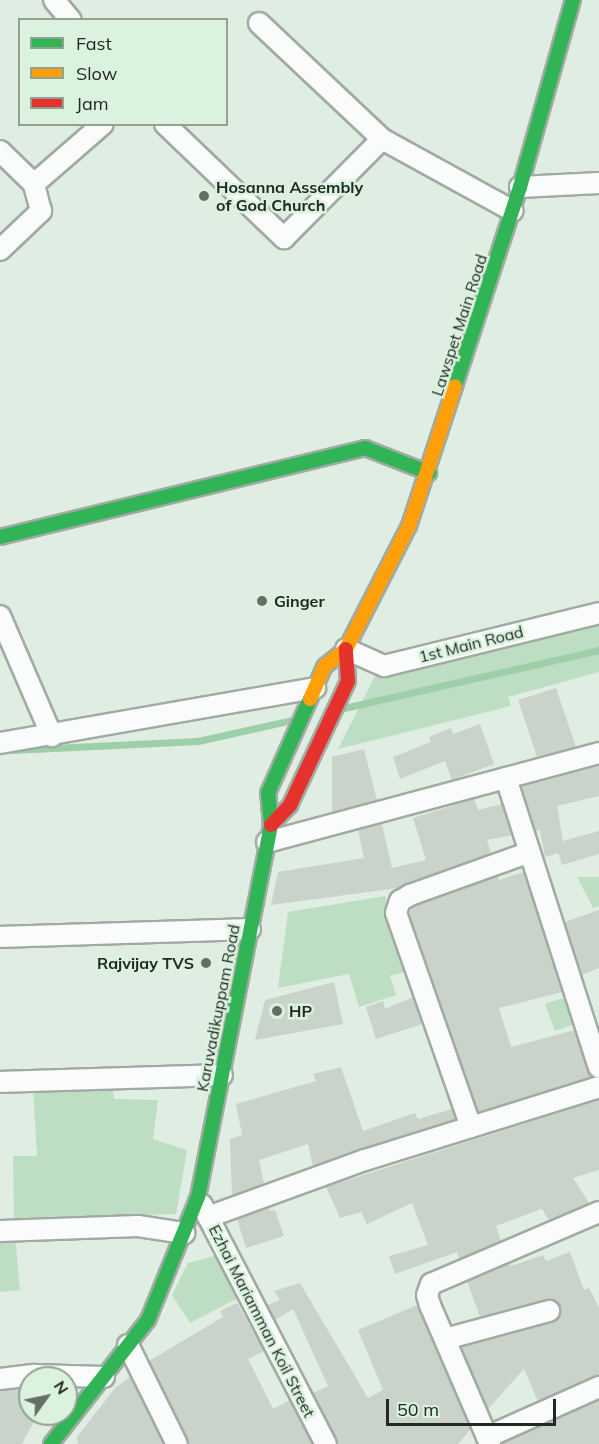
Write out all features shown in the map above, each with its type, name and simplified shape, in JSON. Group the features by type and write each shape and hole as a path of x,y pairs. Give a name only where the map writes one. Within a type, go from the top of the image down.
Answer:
{"street":[{"path":"54,0 69,18"},
{"name":"Lawspet Main Road","path":"346,649 409,526 429,472 513,211 573,0"},
{"path":"259,23 382,139 513,211"},
{"path":"34,184 101,126"},
{"path":"167,126 284,238 382,139"},
{"path":"0,151 34,184 41,211 0,250"},
{"path":"520,187 599,183"},
{"path":"0,537 365,448 429,472"},
{"name":"1st Main Road","path":"346,649 384,666 599,613"},
{"path":"0,616 52,736"},
{"path":"269,833 268,794 325,666 346,649"},
{"path":"269,833 290,805 348,681 346,649"},
{"path":"0,743 52,736 315,688"},
{"path":"269,833 506,778 599,753"},
{"path":"506,778 599,1067"},
{"name":"Karuvadikuppam Road","path":"51,1444 148,1320 198,1197 269,833"},
{"path":"471,1127 396,913 400,901 410,896 530,852"},
{"path":"0,937 250,929"},
{"path":"0,1082 222,1075"},
{"path":"208,1216 471,1127 599,1087"},
{"name":"Ezhai Mariamman Koil Street","path":"198,1197 326,1444"},
{"path":"599,1212 431,1284 427,1294 488,1440 599,1387"},
{"path":"0,1231 138,1226 184,1233"},
{"path":"445,1339 549,1311"},
{"path":"128,1345 177,1444"},
{"path":"0,1379 35,1375 104,1377"}],"green space":[{"path":"599,623 599,672 508,697 511,706 338,749 376,674"},
{"path":"577,877 599,877 599,906 593,908"},
{"path":"385,896 411,970 390,976 396,995 359,1007 349,974 278,988 288,912"},
{"path":"563,998 577,1023 555,1031 545,1004"},
{"path":"112,1083 114,1099 158,1100 153,1139 187,1150 176,1214 14,1219 13,1156 37,1156 33,1087"},
{"path":"15,1235 20,1290 0,1292 0,1236"},
{"path":"222,1254 244,1295 190,1323 172,1295 188,1263"}],"building":[{"path":"556,688 576,747 537,757 518,700"},
{"path":"480,724 494,764 452,780 445,761 400,779 393,757 431,742 429,737 451,728 453,734"},
{"path":"364,749 377,800 332,812 332,757"},
{"path":"599,766 599,796 557,806 563,841 599,831 599,854 562,865 558,853 545,857 540,830 536,831 521,786"},
{"path":"474,799 478,810 502,804 512,835 487,840 491,853 398,888 271,905 278,872 364,858 358,830 382,824 392,868 426,860 413,818"},
{"path":"524,872 562,992 499,1008 511,1047 575,1030 592,1077 478,1112 409,913 415,906 498,876 499,880"},
{"path":"599,910 599,968 582,975 565,922"},
{"path":"334,982 343,1024 255,1040 265,1000"},
{"path":"413,997 422,1024 376,1039 366,1007 383,1001 385,1009"},
{"path":"341,1067 363,1131 415,1113 418,1119 452,1109 456,1119 313,1166 308,1144 259,1160 264,1184 232,1196 230,1139 242,1135 236,1104 316,1081 313,1074"},
{"path":"599,1100 599,1170 573,1178 589,1203 549,1221 542,1209 496,1226 501,1241 459,1259 457,1252 395,1274 389,1256 428,1245 412,1203 367,1224 361,1212 340,1218 326,1187"},
{"path":"269,1208 270,1211 275,1210 284,1236 246,1248 237,1219"},
{"path":"570,1252 584,1290 589,1288 599,1308 599,1375 538,1401 524,1369 488,1409 461,1347 552,1323 558,1319 561,1308 557,1302 546,1299 480,1317 467,1281 510,1263 511,1266 543,1255 546,1261"},
{"path":"300,1283 368,1398 383,1390 358,1330 417,1305 471,1429 458,1444 338,1444 313,1393 328,1386 293,1309 275,1320 268,1305 280,1300 274,1291"},
{"path":"237,1303 264,1351 248,1359 273,1409 290,1400 312,1444 189,1444 149,1361 223,1317 220,1311"},
{"path":"130,1377 164,1444 78,1444 77,1437 115,1388"},
{"path":"18,1389 18,1426 32,1426 22,1444 0,1444 0,1391"},
{"path":"599,1400 599,1444 502,1444"}],"waterway":[{"path":"344,708 599,650"},
{"path":"12,750 198,741 292,720"}],"traffic: fast":[{"path":"455,386 520,187 573,0"},
{"path":"0,537 365,448 429,473"},
{"path":"51,1444 148,1320 198,1197 271,825 268,793 310,699"}],"traffic: slow":[{"path":"310,699 325,666 346,649 409,526 455,386"}],"traffic: jam":[{"path":"271,825 290,805 348,681 346,649"}],"place":[{"name":"Hosanna Assembly of God Church","path":"204,196"},
{"name":"Ginger","path":"262,601"},
{"name":"Rajvijay TVS","path":"206,963"},
{"name":"HP","path":"277,1011"}]}
